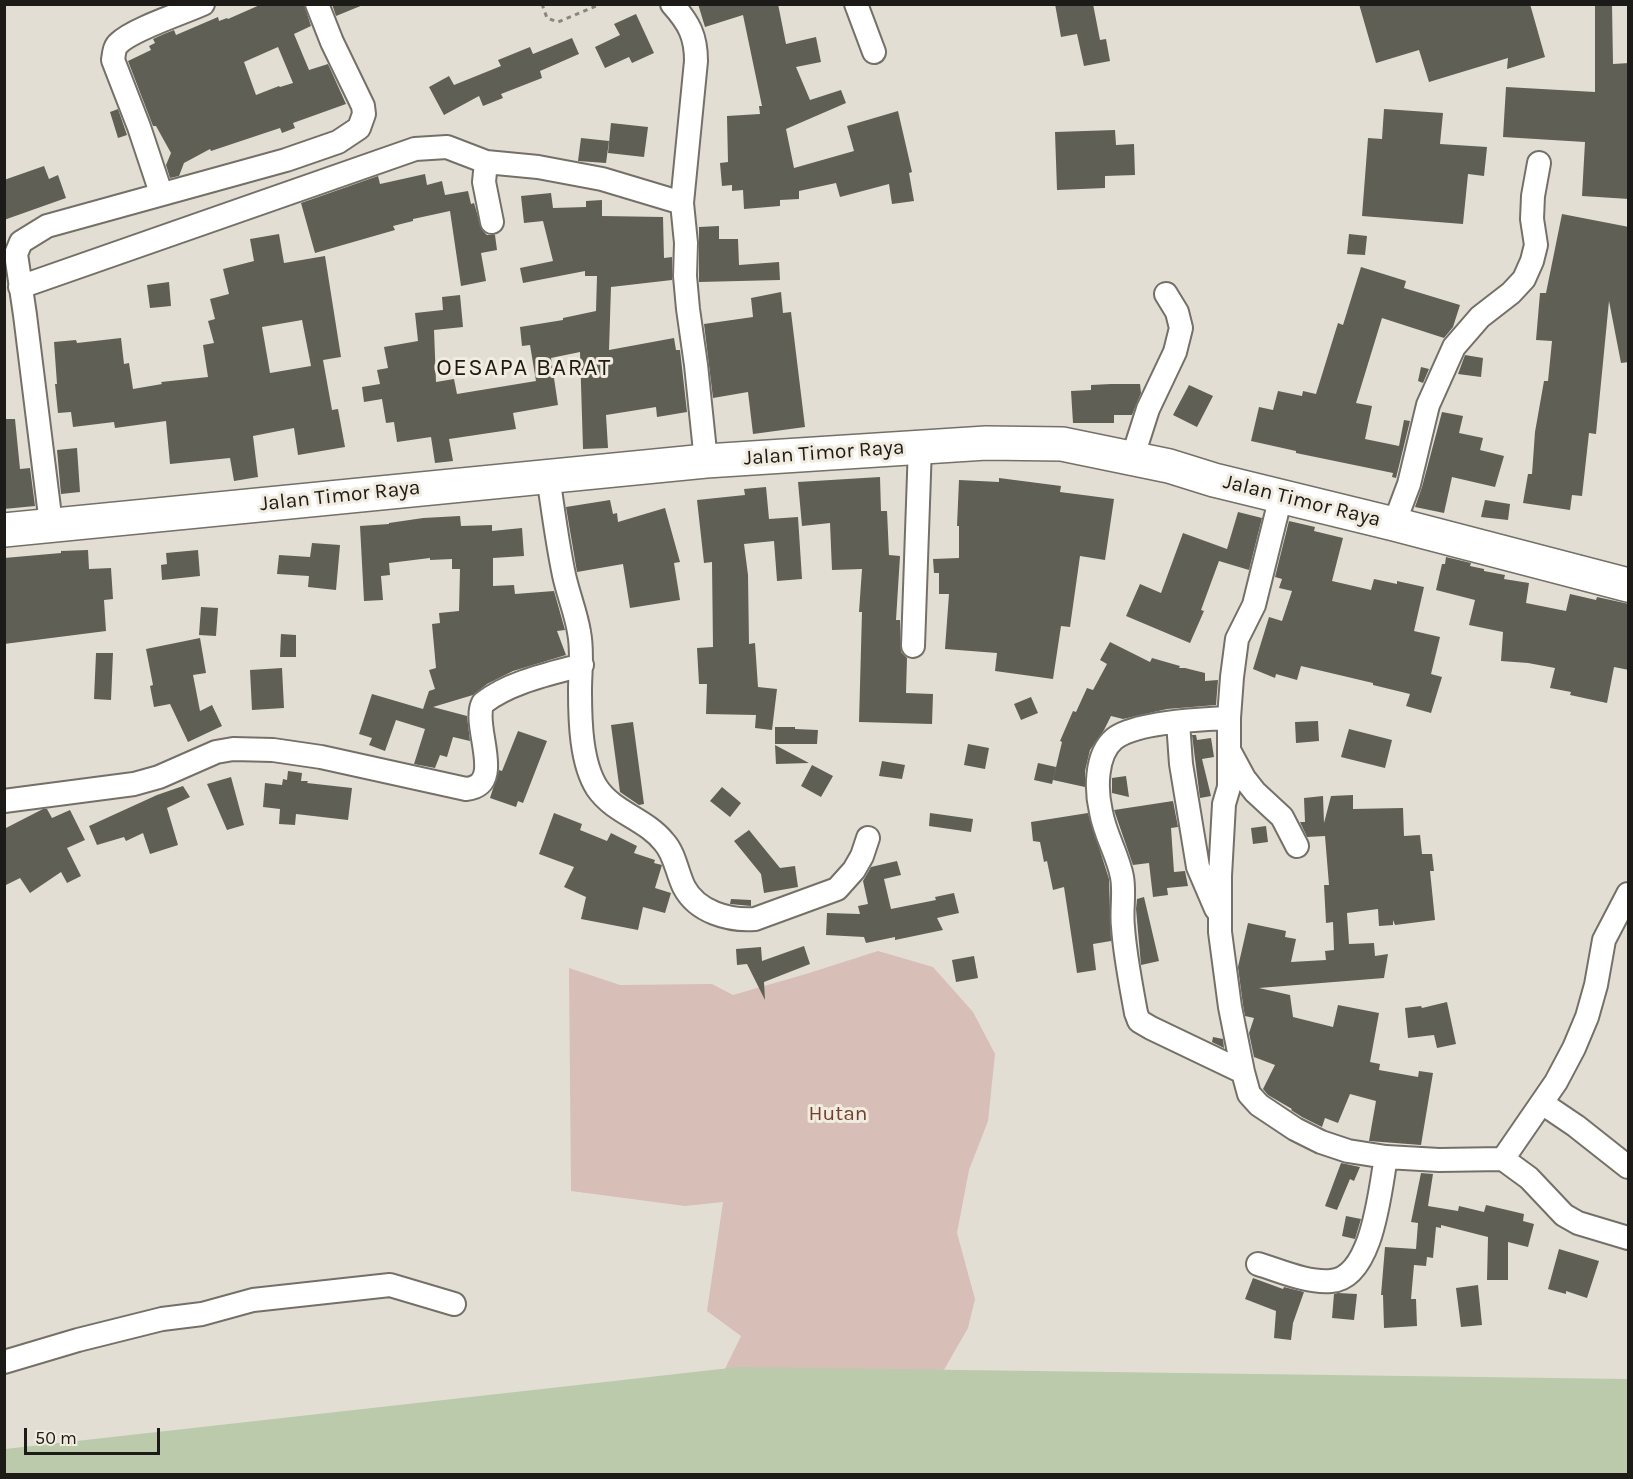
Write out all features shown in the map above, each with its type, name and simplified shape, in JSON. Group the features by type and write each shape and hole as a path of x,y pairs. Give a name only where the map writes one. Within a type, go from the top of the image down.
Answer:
{"highway":[{"name":"Jalan Timor Raya","path":"4,530 706,461 920,446 986,443 1062,444 1169,466 1214,480 1629,585"}],"street":[{"path":"161,194 139,127 113,60 115,49 117,44 139,31 203,4"},
{"path":"51,524 25,315 20,287 10,256 21,242 47,226 286,160 338,142 359,128 364,114 363,106 332,42 317,4"},
{"path":"672,4 683,17 696,43 682,202 688,309 706,461"},
{"path":"856,4 874,52"},
{"path":"20,287 415,149 447,147 486,162 538,167 602,179 682,202"},
{"path":"486,162 484,182 492,222"},
{"path":"1394,524 1409,484 1428,405 1454,347 1480,317 1511,293 1524,279 1532,261 1536,245 1532,219 1533,196 1539,163"},
{"path":"1132,459 1148,409 1175,352 1181,328 1177,312 1166,294"},
{"path":"913,646 920,446"},
{"path":"548,476 564,576 579,632 584,751 593,781 612,805 646,826 665,842 691,898 706,909 735,918 755,919 801,901 830,893 843,885 862,856 868,838"},
{"path":"1281,496 1254,605 1237,639 1229,718 1229,787 1224,804 1220,919 1230,1007 1242,1072 1250,1094 1259,1104 1295,1129 1321,1142 1348,1151 1386,1157 1439,1160 1503,1159 1529,1178 1564,1215 1578,1223 1629,1238"},
{"path":"4,801 134,784 159,777 216,752 233,749 273,750 321,757 474,789 480,785 486,774 487,762 480,714 483,703 498,693 582,665"},
{"path":"1229,718 1144,727 1114,739 1102,758 1098,781 1100,810 1121,875 1122,926 1139,1021 1242,1072"},
{"path":"1178,722 1181,764 1198,867 1220,919"},
{"path":"1229,751 1255,792 1282,816 1297,846"},
{"path":"1503,1159 1556,1082 1582,1027 1596,985 1604,940 1629,894"},
{"path":"1542,1103 1629,1167"},
{"path":"1258,1264 1317,1281 1334,1281 1353,1271 1364,1253 1377,1214 1386,1157"},
{"path":"4,1362 78,1340 162,1320 202,1314 253,1300 390,1285 454,1304"}],"path":[{"path":"542,4 547,18 558,22 601,4"}],"green space":[{"name":"Hutan","path":"878,951 933,967 973,1012 995,1054 988,1121 969,1170 957,1233 975,1299 968,1328 922,1408 707,1406 741,1336 707,1311 723,1202 685,1206 571,1191 569,968 620,985 712,984 733,995"}],"shaded area":[{"path":"739,1367 1628,1379 1628,1474 5,1474 5,1449"}],"building":[{"path":"262,4 304,4 311,26 294,34 309,70 328,64 346,104 293,123 295,128 282,133 280,128 211,151 210,149 184,163 179,176 170,178 166,165 171,153 156,126 153,126 128,61 151,50 149,46 155,43 153,39 164,34 174,30 176,35 218,17 219,21","holes":["278,47 293,83 256,95 244,62"]},
{"path":"332,4 363,4 363,5 336,16"},
{"path":"698,4 778,4 786,44 816,37 821,62 796,67 810,100 841,90 846,103 786,129 794,168 854,151 847,126 898,111 912,172 909,173 914,201 892,204 889,184 840,197 836,183 799,191 799,199 780,200 780,206 744,209 743,190 732,191 732,185 722,186 720,163 728,162 727,116 760,114 759,106 762,106 743,15 705,27"},
{"path":"1055,4 1093,4 1100,40 1106,39 1110,61 1084,66 1077,34 1061,37"},
{"path":"1359,4 1530,4 1545,57 1507,69 1508,58 1429,82 1419,50 1376,63"},
{"path":"1595,4 1612,4 1613,64 1629,63 1629,199 1582,196 1585,142 1503,137 1506,87 1595,92"},
{"path":"636,14 654,53 632,63 629,57 605,68 595,47 620,35 614,24"},
{"path":"572,38 579,54 540,71 542,78 501,94 503,98 483,106 479,96 444,115 429,87 449,76 454,85 501,66 498,60 530,47 533,54"},
{"path":"118,109 127,135 118,138 110,112"},
{"path":"1384,109 1443,113 1440,144 1487,147 1484,176 1468,174 1463,224 1362,216 1368,138 1382,139"},
{"path":"611,123 648,127 644,157 608,153"},
{"path":"1115,130 1116,145 1134,144 1135,175 1105,176 1105,188 1057,190 1055,132"},
{"path":"581,138 609,141 606,163 578,161"},
{"path":"44,166 49,179 58,175 66,198 4,220 4,180"},
{"path":"425,174 427,185 442,181 445,195 468,191 482,230 487,235 495,235 497,250 481,253 486,281 461,286 450,211 413,219 413,221 393,226 395,230 315,253 301,203 378,176 380,184"},
{"path":"551,193 553,208 586,207 586,201 602,200 602,216 663,217 664,258 672,257 672,280 611,287 609,350 674,338 676,350 680,350 687,412 657,417 656,407 606,415 608,448 583,449 580,352 551,358 558,405 513,413 516,429 449,439 453,461 435,463 431,437 397,442 394,422 386,423 382,399 364,402 362,387 380,384 377,370 388,368 384,347 418,341 415,313 443,310 442,297 460,295 463,327 434,330 436,382 454,379 457,394 536,381 530,345 522,346 520,327 563,320 563,318 596,311 597,276 585,276 585,271 523,283 520,268 553,261 543,221 524,223 521,196"},
{"path":"1562,214 1629,227 1629,362 1621,363 1609,301 1596,434 1589,433 1582,496 1572,495 1570,510 1523,503 1528,474 1532,474 1535,432 1544,381 1548,381 1552,341 1536,340 1540,293 1546,293"},
{"path":"719,226 719,239 738,239 739,265 779,262 780,280 699,282 699,227"},
{"path":"279,234 284,263 325,256 341,357 323,360 332,410 338,409 345,447 298,455 294,428 253,436 258,477 234,481 230,458 170,464 166,421 115,428 114,422 73,427 71,412 58,413 54,342 76,340 77,343 121,338 124,364 129,363 133,389 162,384 161,382 208,377 203,345 214,343 208,321 215,319 210,299 229,294 223,269 254,261 250,239","holes":["302,320 311,366 270,373 262,327"]},
{"path":"1349,234 1367,236 1365,255 1347,254"},
{"path":"1361,267 1406,281 1404,288 1460,305 1453,327 1444,338 1382,318 1356,403 1372,406 1365,439 1399,446 1404,420 1410,421 1396,478 1392,477 1393,473 1296,453 1296,451 1251,441 1259,407 1273,410 1278,391 1302,396 1303,391 1316,394 1338,323 1343,325"},
{"path":"169,282 171,306 150,308 147,285"},
{"path":"781,292 783,313 791,312 805,427 753,434 748,392 713,398 704,324 753,317 751,298"},
{"path":"1465,355 1483,358 1481,377 1458,374"},
{"path":"1421,367 1429,369 1423,383 1418,381"},
{"path":"1140,384 1141,393 1132,415 1114,415 1114,423 1073,423 1071,391 1091,390 1091,385"},
{"path":"1189,385 1213,396 1197,427 1173,415"},
{"path":"1442,412 1463,416 1459,433 1483,438 1480,450 1504,456 1495,487 1452,477 1444,513 1415,507"},
{"path":"4,419 15,419 20,469 30,468 35,506 4,509"},
{"path":"77,448 80,492 61,494 57,450"},
{"path":"880,477 881,511 887,511 889,555 900,556 896,620 900,620 901,652 907,658 906,693 933,694 932,724 859,722 862,612 859,612 862,569 832,570 830,523 802,526 798,482"},
{"path":"999,478 1061,486 1060,492 1114,499 1105,560 1080,556 1070,627 1061,626 1053,679 995,671 997,653 945,649 949,594 939,594 939,573 934,573 933,559 959,558 959,526 957,526 959,480 999,482"},
{"path":"766,487 769,519 798,517 802,579 777,581 774,541 744,544 748,575 749,644 755,643 758,687 777,689 772,730 755,728 756,715 706,714 707,684 699,684 697,648 713,647 712,562 704,563 697,500 745,495 744,489"},
{"path":"610,500 613,514 617,513 618,522 665,508 680,562 674,563 680,600 630,608 623,564 577,572 566,507"},
{"path":"1485,500 1510,504 1508,520 1481,517"},
{"path":"1238,512 1262,518 1249,570 1219,561 1201,610 1204,611 1190,643 1126,616 1140,584 1161,593 1183,533 1227,549"},
{"path":"460,516 461,526 492,525 492,531 522,528 524,556 493,558 493,586 514,585 515,594 554,591 565,630 557,631 566,655 513,671 487,684 473,695 433,707 467,716 470,741 453,737 447,757 440,755 435,768 414,764 425,729 396,720 385,751 369,745 372,738 359,734 372,694 423,709 429,691 435,689 429,670 436,668 432,624 440,623 439,613 459,611 460,569 452,569 452,559 430,560 430,558 389,563 390,575 381,576 383,600 364,601 360,526"},
{"path":"1289,521 1315,527 1314,531 1343,538 1332,581 1371,590 1374,579 1424,587 1414,631 1440,637 1431,674 1442,677 1431,713 1406,706 1410,694 1373,685 1373,683 1301,666 1297,680 1276,674 1275,678 1253,669 1269,617 1282,621 1292,591 1279,588 1282,579 1275,577"},
{"path":"312,543 340,545 336,590 308,587 309,576 277,574 279,555 310,557"},
{"path":"88,550 89,569 111,568 113,599 104,600 106,631 4,644 4,558"},
{"path":"198,550 200,576 162,580 161,565 167,564 166,553"},
{"path":"1446,557 1471,563 1470,566 1484,569 1484,571 1505,575 1504,579 1529,583 1526,603 1566,611 1570,594 1629,604 1629,670 1614,667 1607,703 1550,688 1555,668 1501,661 1503,632 1469,625 1475,600 1436,590"},
{"path":"201,607 218,608 216,636 199,635"},
{"path":"281,634 296,635 296,657 280,657"},
{"path":"200,638 206,673 193,675 200,711 212,705 222,726 188,742 170,704 154,707 150,686 153,685 146,649"},
{"path":"1110,642 1150,662 1152,658 1180,666 1179,668 1205,673 1205,681 1218,680 1216,705 1167,709 1123,719 1111,716 1090,750 1085,771 1085,787 1053,780 1062,742 1060,741 1073,711 1076,712 1087,688 1093,690 1107,664 1100,660"},
{"path":"96,653 113,653 111,700 94,699"},
{"path":"282,668 284,708 252,710 250,670"},
{"path":"1031,697 1038,713 1021,720 1014,704"},
{"path":"1318,721 1319,741 1296,743 1295,722"},
{"path":"633,722 644,804 639,805 620,792 611,725"},
{"path":"775,727 818,730 817,744 775,744"},
{"path":"1349,729 1392,740 1385,768 1341,757"},
{"path":"518,731 547,741 523,803 518,801 516,807 490,798 499,770 502,771"},
{"path":"1192,735 1196,735 1197,740 1211,738 1214,757 1202,759 1211,796 1200,798"},
{"path":"968,744 989,748 985,769 964,765"},
{"path":"775,745 809,763 776,764"},
{"path":"882,761 905,765 902,779 879,776"},
{"path":"1038,763 1056,767 1052,784 1034,780"},
{"path":"812,765 833,776 821,797 801,786"},
{"path":"288,771 302,773 301,781 308,781 307,783 352,788 348,820 296,814 295,825 279,824 280,809 263,807 265,783 282,785 283,779 287,780"},
{"path":"1126,776 1129,797 1112,793 1112,778"},
{"path":"231,777 244,825 227,830 207,784"},
{"path":"183,786 190,797 167,808 178,845 150,854 143,833 126,841 124,837 97,845 89,826 157,795"},
{"path":"722,787 741,803 730,817 710,801"},
{"path":"1353,795 1353,809 1403,808 1404,836 1420,835 1422,854 1432,854 1434,871 1430,871 1435,920 1395,925 1393,920 1393,925 1379,926 1378,909 1347,913 1349,944 1374,943 1375,956 1388,954 1384,978 1259,988 1290,995 1293,1017 1333,1027 1338,1005 1379,1013 1370,1062 1380,1064 1379,1070 1418,1077 1419,1071 1433,1073 1421,1145 1369,1141 1376,1101 1350,1094 1338,1123 1325,1118 1322,1127 1268,1095 1263,1089 1275,1065 1254,1057 1249,1033 1254,1018 1245,1016 1238,967 1248,923 1286,931 1285,937 1296,939 1291,962 1326,960 1325,951 1334,950 1333,922 1326,923 1324,885 1329,885 1325,836 1307,837 1300,822 1305,822 1304,798 1323,796 1324,823 1331,796"},
{"path":"1173,801 1178,827 1171,828 1174,872 1185,871 1188,886 1167,888 1168,895 1153,897 1149,863 1133,865 1114,810"},
{"path":"47,809 52,818 70,810 85,840 67,848 81,876 67,883 61,872 30,893 20,878 4,886 4,829"},
{"path":"554,813 582,824 580,830 607,841 611,833 637,846 634,853 655,860 654,863 662,865 655,888 671,893 665,913 643,907 638,930 581,919 586,897 564,887 574,867 539,854"},
{"path":"930,813 973,819 971,832 929,826"},
{"path":"1088,813 1109,879 1111,941 1093,944 1096,970 1077,973 1064,887 1053,890 1040,842 1033,841 1031,822"},
{"path":"1266,826 1268,842 1253,844 1251,828"},
{"path":"749,830 780,868 795,866 798,887 764,893 761,874 734,841"},
{"path":"897,861 901,875 884,879 891,909 936,900 935,897 954,893 959,913 937,918 943,930 895,940 895,937 866,943 864,937 826,935 827,913 860,914 858,906 868,904 863,881 871,867"},
{"path":"1144,897 1159,961 1141,965 1136,909 1137,899"},
{"path":"731,899 751,900 751,906 730,904"},
{"path":"804,946 810,964 764,982 765,1000 747,964 737,965 736,949 761,947 762,961"},
{"path":"974,956 978,978 956,982 952,960"},
{"path":"1447,1002 1456,1044 1437,1048 1434,1035 1408,1038 1405,1008 1421,1006 1422,1008"},
{"path":"1213,1037 1223,1039 1224,1048 1212,1042"},
{"path":"1341,1163 1360,1167 1354,1181 1350,1179 1337,1210 1325,1206"},
{"path":"1421,1173 1433,1174 1428,1206 1458,1211 1459,1206 1484,1212 1486,1205 1524,1214 1523,1221 1534,1224 1528,1247 1508,1242 1508,1280 1487,1280 1488,1237 1441,1225 1441,1228 1436,1227 1433,1258 1427,1257 1426,1266 1414,1265 1411,1299 1416,1299 1417,1326 1384,1328 1383,1295 1381,1295 1385,1247 1416,1249 1418,1223 1411,1222"},
{"path":"1346,1216 1361,1219 1355,1239 1342,1236"},
{"path":"1559,1249 1599,1261 1587,1298 1566,1291 1566,1294 1548,1289"},
{"path":"1253,1278 1283,1289 1284,1287 1304,1292 1293,1323 1291,1340 1274,1338 1276,1311 1245,1299"},
{"path":"1478,1285 1482,1325 1461,1327 1456,1288"},
{"path":"1334,1294 1357,1294 1354,1320 1332,1318"}],"district":[{"name":"OESAPA BARAT","path":"524,368"}]}
